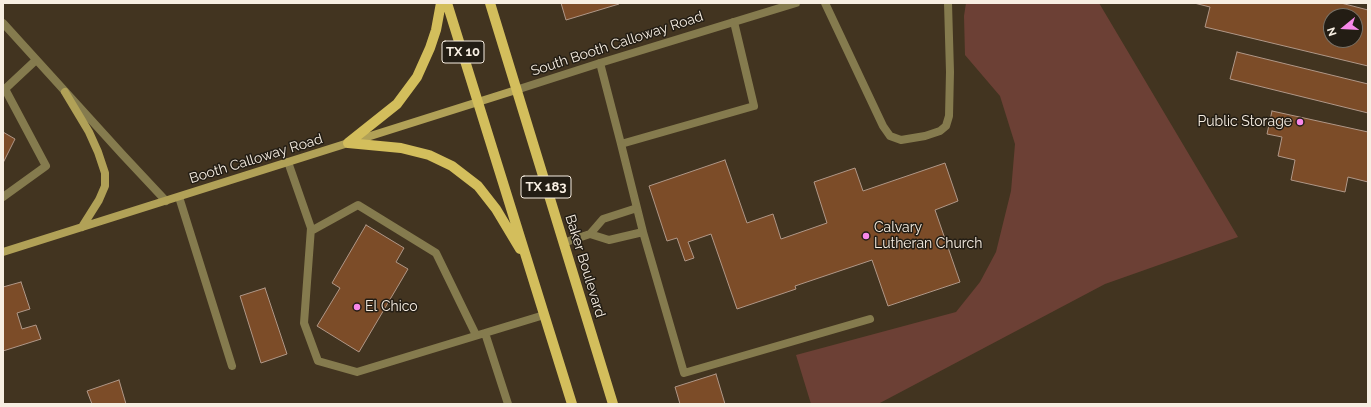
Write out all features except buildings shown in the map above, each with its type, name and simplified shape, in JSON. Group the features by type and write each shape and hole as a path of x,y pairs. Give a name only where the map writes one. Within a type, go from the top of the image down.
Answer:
{"main road":[{"path":"348,143 397,104 417,77 436,30 441,3"},
{"name":"TX 10","path":"447,3 528,263"},
{"name":"TX 183","path":"490,3 516,90"},
{"name":"Baker Boulevard","path":"516,90 613,404"},
{"path":"348,143 401,148 429,154 452,166 478,186 496,209 528,263 572,404"}],"street":[{"name":"South Booth Calloway Road","path":"516,90 796,3"},
{"path":"825,3 883,126 890,136 901,140 924,136 940,131 946,126 949,116 950,79 948,3"},
{"path":"621,144 754,106 734,22"},
{"path":"3,24 166,200"},
{"path":"3,197 46,166 4,90 36,60"},
{"path":"600,63 643,232 684,373 870,319"},
{"name":"Booth Calloway Road","path":"3,252 516,90"},
{"path":"65,92 89,132 105,173 105,186 99,200 82,227"},
{"path":"288,162 311,228 304,323 318,361 357,372 544,315"},
{"path":"179,196 232,366"},
{"path":"311,231 358,205 436,253 476,335"},
{"path":"564,243 590,234 603,219 637,208"},
{"path":"590,234 609,240 643,232"},
{"path":"485,333 508,404"}],"shaded area":[{"path":"966,3 1099,3 1238,237 1105,284 878,404 811,404 796,355 956,312 980,282 996,252 1011,191 1015,144 1000,96 965,55 964,16"}],"place":[{"name":"Public Storage","path":"1300,122"},
{"name":"Calvary Lutheran Church","path":"866,236"},
{"name":"El Chico","path":"357,307"}]}
